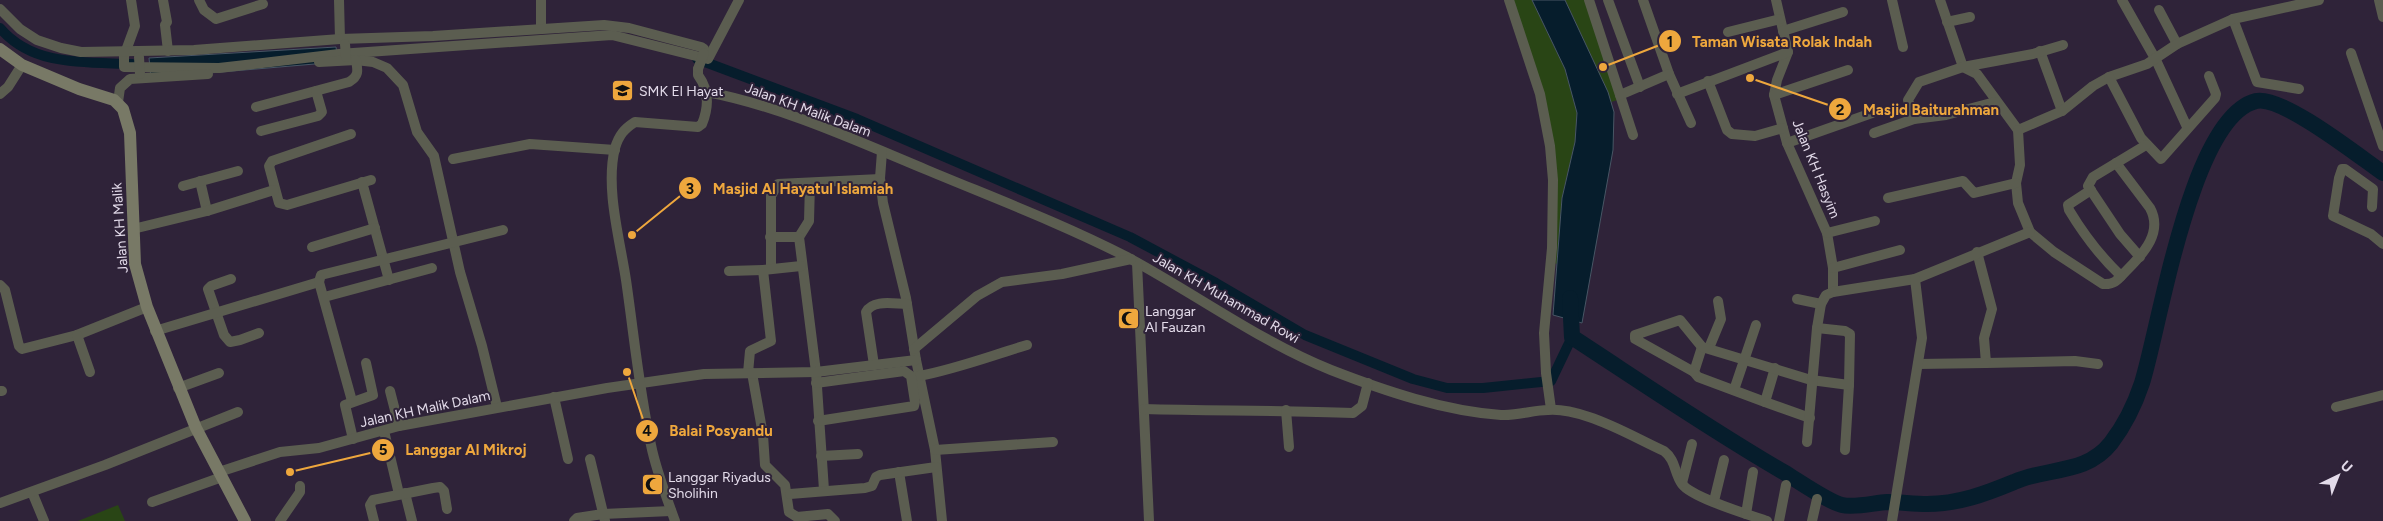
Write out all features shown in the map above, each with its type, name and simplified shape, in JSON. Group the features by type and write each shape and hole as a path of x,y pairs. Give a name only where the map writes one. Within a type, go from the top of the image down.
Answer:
{"street":[{"path":"131,0 135,26 124,56 124,67 219,68 339,54 612,35 708,59 739,0"},
{"path":"163,0 167,22 165,24 168,51"},
{"path":"199,0 204,10 216,19 263,4"},
{"path":"256,107 354,79 358,73 349,59 343,41 339,0"},
{"path":"541,0 541,28"},
{"path":"1509,0 1540,94 1551,154 1553,180 1552,248 1544,333 1546,373 1551,409"},
{"path":"1589,0 1633,135"},
{"path":"1608,0 1640,86"},
{"path":"1643,0 1669,74 1691,123"},
{"path":"1776,0 1788,52 1777,80 1774,95 1848,70"},
{"path":"1892,0 1903,47"},
{"path":"1940,0 1963,68 1977,74 1995,102 2018,130 2020,165 2016,183 2018,203 2030,232 2062,258 2103,284 2112,285 2140,257 2150,241 2153,215 2116,163"},
{"path":"2122,0 2156,60 2187,127"},
{"path":"2018,130 2062,111 2093,86 2110,77 2156,60 2177,44 2233,20 2319,0"},
{"path":"2379,0 2383,15"},
{"path":"0,9 20,29 37,40 61,48 82,52 139,55 168,51 604,25 629,28 701,47 704,53 698,69 698,75 705,85 707,92 703,122 700,126 635,122 623,131 615,150 614,210 639,383 651,447 675,521"},
{"path":"2160,10 2177,44"},
{"path":"1783,31 1843,12"},
{"path":"1947,22 1970,17"},
{"path":"1728,32 1780,19"},
{"path":"2233,20 2257,82 2299,89"},
{"path":"1914,119 1908,100 1917,84 1963,68 2063,45"},
{"path":"0,49 22,65 118,102 120,88 123,83 140,76 247,70 349,59 374,62 387,68 403,85 417,132 434,156 460,272 482,346 497,408"},
{"path":"2040,51 2062,111"},
{"path":"1677,94 1788,52"},
{"path":"2351,53 2383,146"},
{"path":"139,55 140,76"},
{"path":"0,94 8,87 22,65"},
{"path":"1620,95 1669,74"},
{"path":"2110,77 2133,126 2146,145 2158,157 2164,158 2187,127 2215,98 2216,94 2208,76"},
{"path":"1708,81 1727,130 1732,134 1755,136 1783,128"},
{"path":"261,131 318,116 322,109 316,91"},
{"name":"Jalan KH Malik Dalam","path":"707,92 729,96 775,111 882,152 1013,206 1134,261"},
{"name":"Jalan KH Hasyim","path":"1774,95 1787,143 1827,233 1833,268 1834,292"},
{"name":"Jalan KH Malik","path":"118,102 128,121 130,133 135,264 147,307 178,388 196,428 245,521"},
{"path":"1874,133 1914,119 1946,115 1995,102"},
{"path":"1787,143 1872,113"},
{"path":"351,134 272,161 269,166 274,190 282,206 367,181 375,228 389,280"},
{"path":"453,159 530,144 615,150"},
{"path":"2140,257 2120,234 2088,186 2090,179 2146,145"},
{"name":"Jalan KH Malik Dalam","path":"152,502 280,452 319,448 399,426 554,397 704,374 750,373 816,378 915,354 907,304 883,203 880,179 882,152"},
{"path":"2372,207 2373,189 2346,169 2342,169 2333,216 2371,234 2383,244"},
{"path":"183,186 238,171"},
{"path":"835,521 828,514 797,517 789,512 785,485 765,465 763,435 750,373 750,351 771,341 767,270 771,196 775,187 782,182 880,179"},
{"path":"200,181 207,211"},
{"path":"1888,198 1963,181 1974,193 2016,183"},
{"path":"810,182 809,221 799,237 816,378 824,490"},
{"path":"133,229 207,211 274,190"},
{"path":"2091,190 2070,202 2068,205 2069,210 2104,261 2121,276"},
{"path":"1827,233 1875,221"},
{"path":"312,247 375,228"},
{"path":"352,401 318,282 319,277 325,273 383,258 503,230"},
{"path":"1807,442 1817,328 1821,304 1826,295 1834,292 1915,279 1977,252 2030,232"},
{"path":"770,237 799,237"},
{"path":"1833,268 1900,250"},
{"path":"1977,252 1992,308 1984,338 1986,363"},
{"path":"942,521 934,450 915,354 977,296 1002,282 1062,274 1134,261"},
{"name":"Jalan KH Muhammad Rowi","path":"1134,261 1213,305 1275,344 1368,383 1419,400 1466,411 1504,415 1551,409 1589,417 1664,451 1671,456 1682,483"},
{"name":"Jalan KH Muhammad Rowi","path":"1134,261 1149,521"},
{"path":"729,271 767,270 801,266"},
{"path":"328,296 432,268"},
{"path":"230,279 209,288 224,335 230,342 259,333"},
{"path":"1893,518 1922,338 1915,279"},
{"path":"155,331 218,314 318,282"},
{"path":"0,285 4,290 20,348 27,349 77,335 147,307"},
{"path":"1797,299 1821,304"},
{"path":"1694,372 1721,319 1718,301"},
{"path":"874,365 866,312 868,308 875,304 907,304"},
{"path":"1810,418 1701,379 1694,372 1635,339 1634,336 1677,320 1683,322 1706,347 1811,380 1849,385"},
{"path":"1734,390 1756,325"},
{"path":"1817,328 1849,333 1849,385 1845,450"},
{"path":"77,335 90,372"},
{"path":"919,376 952,370 972,361 1027,345"},
{"path":"1918,364 2075,362 2098,364"},
{"path":"352,439 345,405 373,395 366,363"},
{"path":"1765,402 1775,368"},
{"path":"816,378 904,371 911,376 915,402 914,406 818,421"},
{"path":"178,388 220,373"},
{"path":"1144,409 1229,412 1286,410 1353,413 1362,406 1368,383"},
{"path":"390,391 399,426"},
{"path":"2336,407 2383,395"},
{"path":"554,397 568,459"},
{"path":"1286,410 1289,447"},
{"path":"0,503 238,412"},
{"path":"384,431 402,494 412,521"},
{"path":"934,450 1053,442"},
{"path":"1692,444 1682,483 1688,490 1740,515 1767,521"},
{"path":"821,456 858,454"},
{"path":"590,459 604,517"},
{"path":"1714,501 1724,460"},
{"path":"790,494 864,488 872,486 877,476 936,467"},
{"path":"899,472 907,521"},
{"path":"1740,515 1753,472"},
{"path":"1779,521 1786,485"},
{"path":"280,521 300,492 300,486"},
{"path":"374,521 370,502 402,494 441,488 444,492 447,509"},
{"path":"32,492 44,521"},
{"path":"1812,521 1817,499"},
{"path":"574,521 577,518 671,511"}],"green space":[{"path":"1510,0 1532,0 1565,69 1577,113 1575,142 1562,198 1557,264 1554,263 1547,113"},
{"path":"1565,0 1586,0 1621,99 1611,102"},
{"path":"118,505 125,521 78,521"}],"water":[{"path":"1532,0 1565,0 1608,92 1614,112 1613,150 1582,323 1553,315 1562,198 1575,142 1577,113 1565,69"},
{"path":"336,47 338,62 151,78 149,58"}],"waterway":[{"path":"0,28 13,41 28,50 44,56 79,62 132,64"},
{"path":"697,59 857,119 1130,237 1216,283 1305,335 1413,379 1447,388 1483,388 1551,381 1572,337"},
{"path":"1570,298 1572,337 1706,425 1830,500 1842,505 1852,506 1887,502 1938,504 1961,500 2027,477 2078,465 2101,453 2111,443 2129,414 2142,383 2181,227 2196,182 2213,144 2233,115 2256,101 2268,102 2284,107 2321,129 2383,173"}],"place":[{"name":"Taman Wisata Rolak Indah","path":"1603,67"},
{"name":"Masjid Baiturahman","path":"1750,78"},
{"name":"SMK El Hayat","path":"623,91"},
{"name":"Masjid Al Hayatul Islamiah","path":"632,235"},
{"name":"Langgar Al Fauzan","path":"1129,319"},
{"name":"Balai Posyandu","path":"627,372"},
{"name":"Langgar Al Mikroj","path":"290,472"},
{"name":"Langgar Riyadus Sholihin","path":"652,485"}]}
